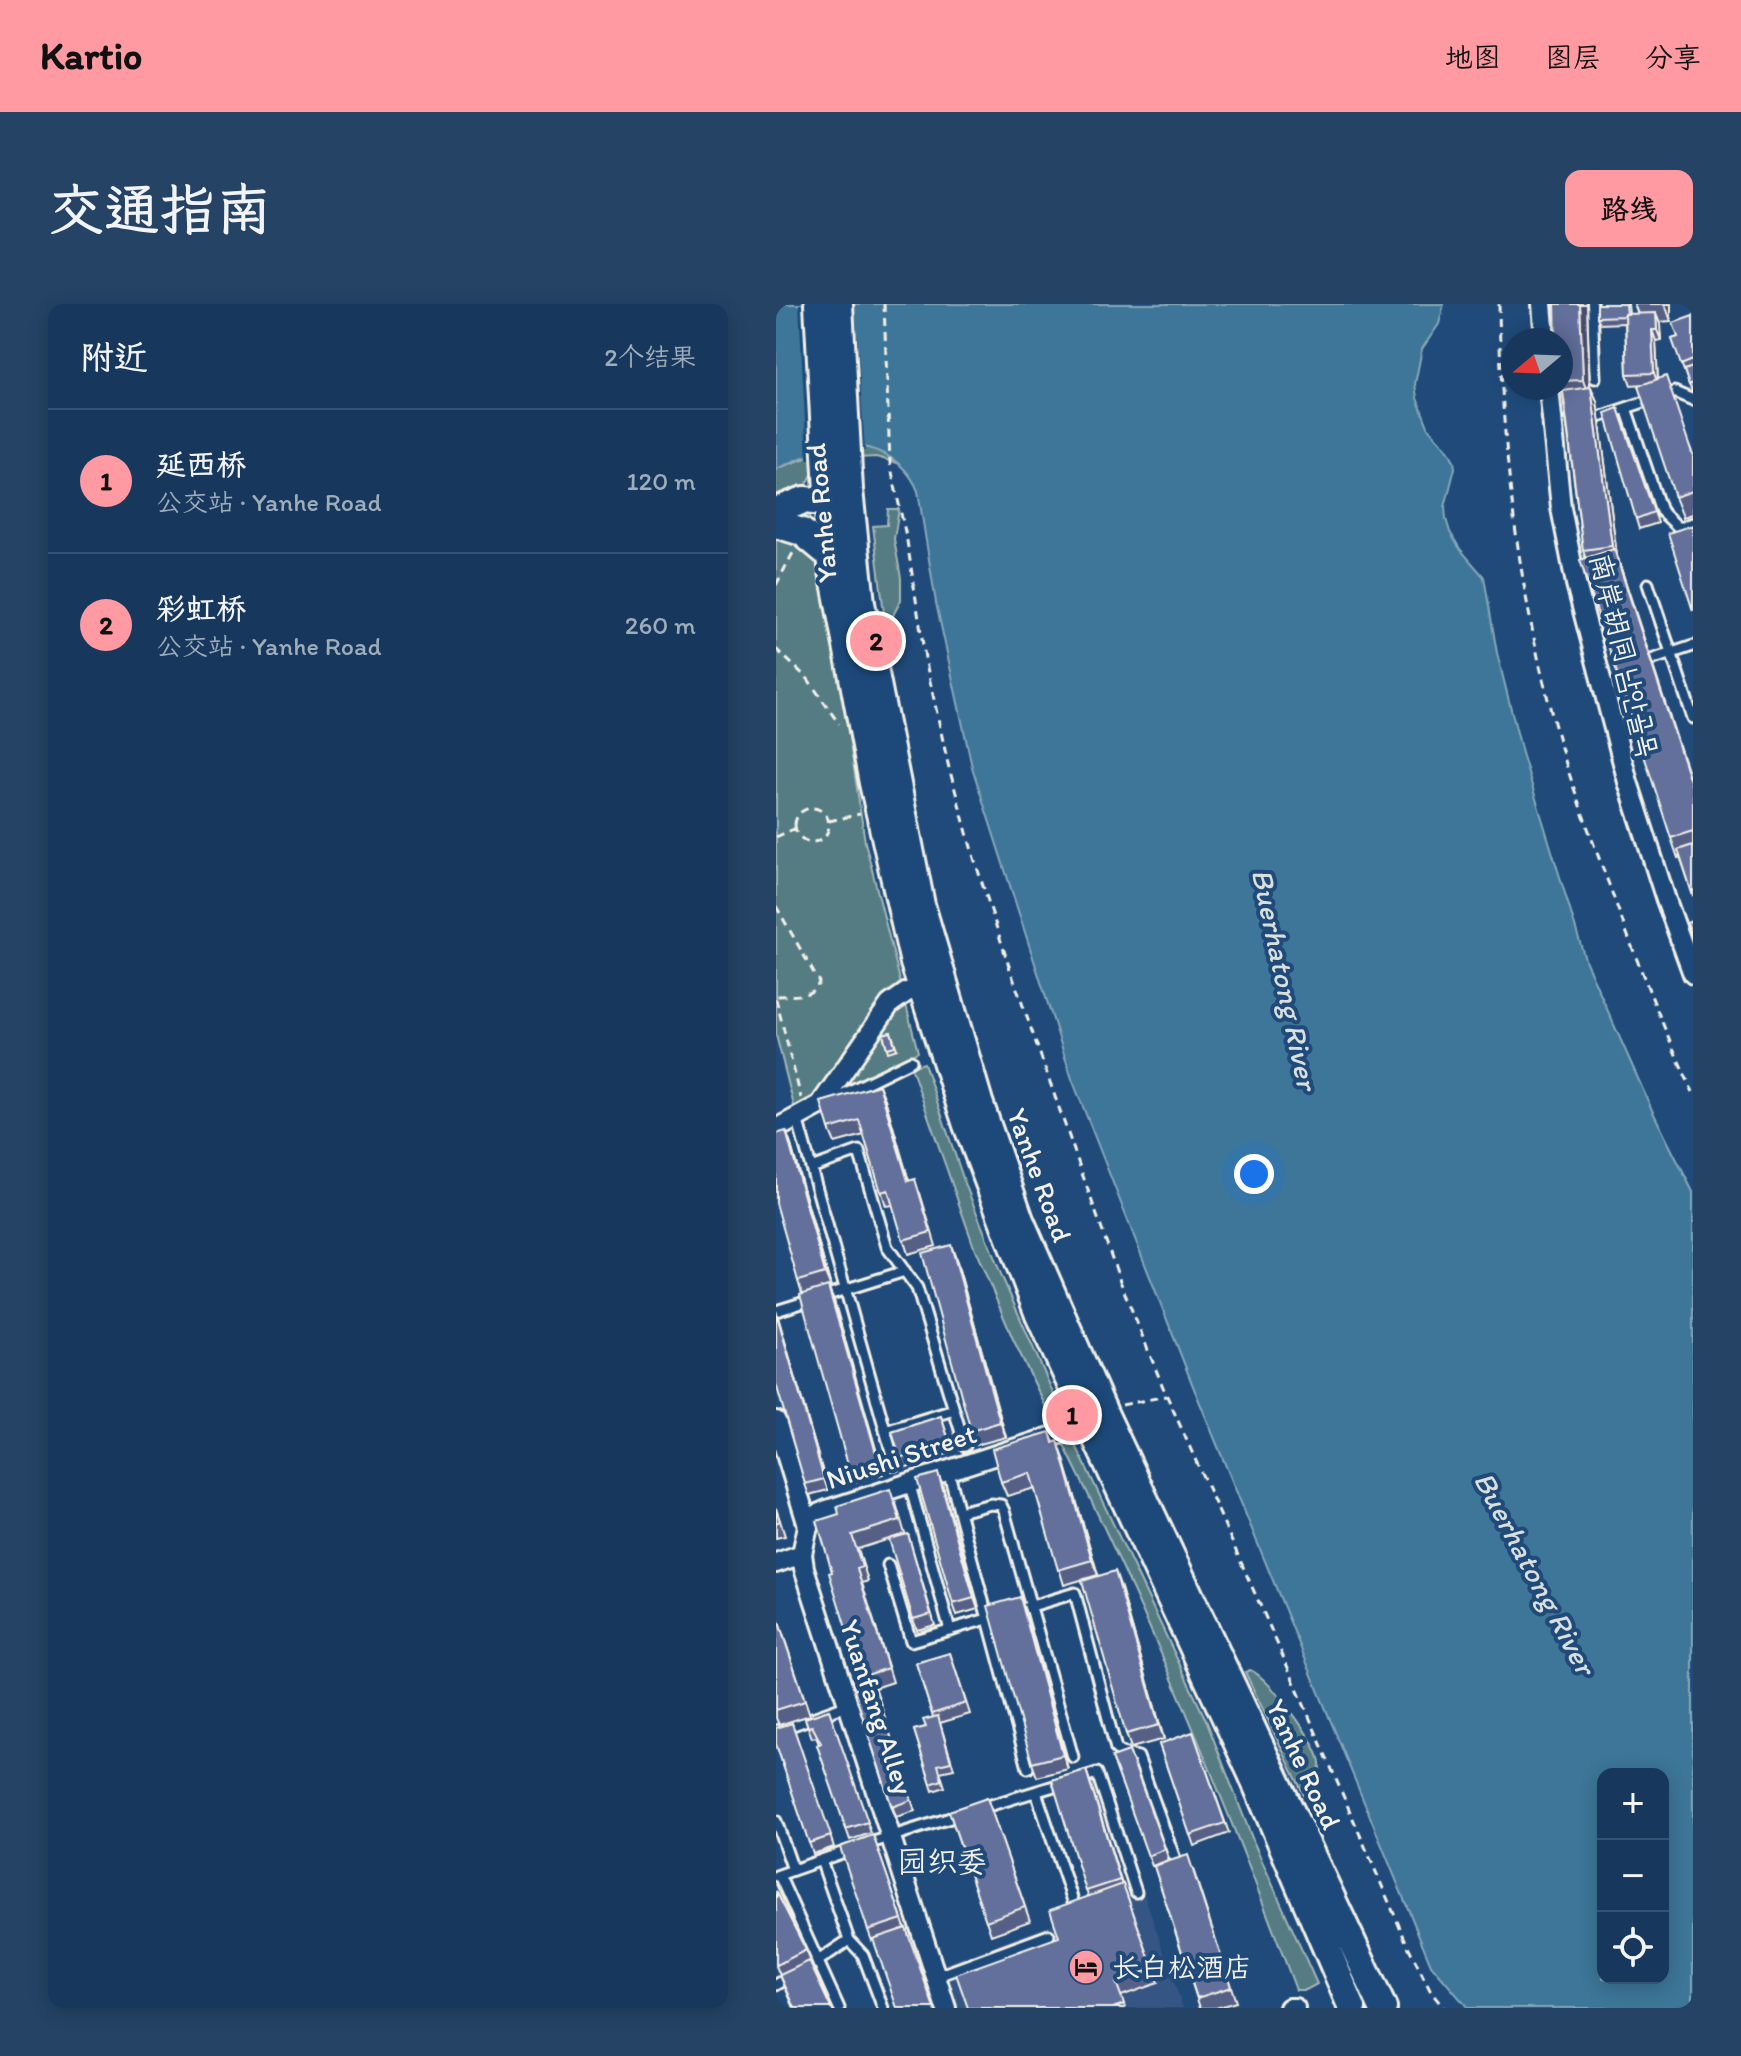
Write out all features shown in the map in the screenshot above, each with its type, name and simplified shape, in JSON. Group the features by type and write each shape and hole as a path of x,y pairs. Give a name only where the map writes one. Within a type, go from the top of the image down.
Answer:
{"main road":[{"name":"Yanhe Road","path":"818,304 838,497 921,905 966,1060 1005,1177 1045,1281 1383,2008"},
{"name":"Yanhe Road","path":"839,304 838,497 831,556 879,812 922,987 967,1125 1039,1315 1251,1772 1352,2008"},
{"path":"776,511 804,500 838,497"},
{"path":"776,524 802,532 831,556"}],"street":[{"path":"1542,304 1544,328"},
{"name":"南岸胡同 남안골목","path":"1552,400 1556,421 1561,508 1576,584 1604,674 1628,782 1693,974"},
{"path":"776,1129 807,1112 890,1004 907,992 922,987"},
{"name":"Yuanfang Alley","path":"776,1421 808,1526 802,1554 804,1568 889,1837 913,1936 935,1977 946,2008"},
{"name":"Niushi Street","path":"808,1526 818,1514 827,1510 1063,1433"},
{"path":"776,1563 802,1554"},
{"path":"1289,2008 1295,2008"}],"lane":[{"path":"1592,304 1595,378"},
{"path":"1599,417 1674,392 1693,400"},
{"path":"1626,408 1661,511 1679,528 1693,523"},
{"path":"1648,584 1693,718"},
{"path":"1651,660 1693,646"},
{"path":"895,1465 811,1168 807,1112 911,1061"},
{"path":"811,1168 859,1151 887,1247 917,1288 965,1446"},
{"path":"776,1311 905,1271"},
{"path":"885,1431 954,1410"},
{"path":"948,1469 1028,1768"},
{"path":"909,1482 950,1630"},
{"path":"959,1512 991,1504 1001,1505 1073,1757"},
{"path":"888,1565 911,1641 1075,1593 1116,1749 1138,1757 1174,1856"},
{"path":"776,1731 846,1706"},
{"path":"839,2008 777,1875 1097,1773 1136,1892"},
{"path":"1036,1792 1074,1904"},
{"path":"776,1821 793,1870"},
{"path":"821,1860 849,1940 863,1955 883,2008"},
{"path":"935,1977 1049,1935"},
{"path":"776,1985 849,1940"},
{"path":"863,1955 877,1949"}],"path":[{"path":"884,304 890,463 907,541 925,658 948,764 1010,969 1115,1267 1167,1396 1407,1944 1431,1992 1444,2008"},
{"path":"1499,304 1500,377 1519,550 1556,730 1580,807 1643,975 1693,1092"},
{"path":"776,585 799,543"},
{"path":"776,649 808,679 841,728"},
{"path":"811,808 822,811 829,821 828,831 816,841 801,837 796,828 801,812 811,808"},
{"path":"829,821 865,813"},
{"path":"776,837 796,828"},
{"path":"776,906 819,982 813,992 776,998 807,1112"},
{"path":"1118,1406 1167,1396"}],"shaded area":[{"name":"长白松酒店","path":"1143,1891 1183,2008 953,2008 938,1966"}],"green space":[{"path":"835,447 874,449 901,464 876,457 839,459 816,467 806,486 776,498 776,469"},
{"path":"888,509 899,509 894,539 901,578 901,600 886,629 873,526 887,525"},
{"path":"776,531 785,532 817,558 821,568 824,602 836,649 865,842 918,1052 795,1110 776,1035"},
{"path":"924,1063 964,1181 1066,1422 1056,1428 1013,1339 974,1247 911,1067"},
{"path":"1072,1437 1206,1720 1254,1843 1317,1984 1306,1990 1296,1990 1187,1713 1063,1443"},
{"path":"1250,1670 1280,1697 1317,1754 1319,1772 1304,1795 1245,1672"}],"water":[{"name":"Buerhatong River","path":"776,304 1444,304 1439,324 1422,349 1415,384 1429,429 1454,461 1445,507 1446,519 1460,549 1484,577 1497,653 1522,753 1586,962 1652,1110 1693,1192 1693,2008 1468,2008 1431,1965 1193,1386 1072,1079 972,767 936,603 918,491 896,461 874,450 849,446 828,448 776,469"}],"pier":[{"path":"799,304 855,304 865,451 836,451 807,460"}],"building":[{"path":"1555,304 1580,304 1583,380 1573,380 1573,328 1556,328"},
{"path":"1597,304 1626,304 1627,314 1597,317"},
{"path":"1656,313 1657,330 1652,330 1654,373 1627,374 1625,314"},
{"path":"1693,316 1693,360 1681,365 1672,339 1678,337 1673,323"},
{"path":"1693,367 1693,383 1689,385 1684,370"},
{"path":"1666,376 1693,456 1693,491 1675,497 1638,386"},
{"path":"1591,387 1612,546 1583,550 1564,400 1573,400 1573,390"},
{"path":"1618,408 1654,512 1636,519 1605,413"},
{"path":"1693,525 1693,611 1668,533"},
{"path":"1614,549 1693,790 1693,831 1671,838 1580,560"},
{"path":"1693,845 1693,896 1678,850"},
{"path":"1693,920 1693,936 1687,923"},
{"path":"891,1032 895,1046 887,1048 883,1034"},
{"path":"879,1085 908,1181 915,1179 931,1232 903,1240 888,1190 881,1192 859,1120 829,1129 821,1102"},
{"path":"786,1131 825,1273 798,1281 776,1203 776,1134"},
{"path":"951,1245 1000,1422 971,1431 922,1253"},
{"path":"828,1286 878,1460 849,1468 800,1295"},
{"path":"776,1312 824,1479 805,1484 776,1384"},
{"path":"941,1416 949,1441 900,1458 892,1432"},
{"path":"1050,1432 1053,1443 1058,1441 1092,1560 1058,1570 1030,1473 1001,1482 992,1449"},
{"path":"938,1473 974,1598 953,1604 917,1479"},
{"path":"890,1489 900,1520 852,1535 862,1567 857,1569 888,1668 861,1677 829,1573 832,1572 817,1521 839,1514 837,1506"},
{"path":"908,1534 931,1614 913,1619 889,1539"},
{"path":"1115,1571 1159,1725 1126,1734 1082,1581"},
{"path":"1020,1597 1063,1755 1032,1763 988,1606"},
{"path":"776,1614 805,1701 776,1710"},
{"path":"950,1653 966,1703 932,1714 916,1663"},
{"path":"874,1683 911,1800 892,1807 854,1690"},
{"path":"829,1710 868,1822 846,1829 817,1745 821,1743 805,1718"},
{"path":"938,1716 951,1762 938,1765 942,1780 931,1784 914,1730 926,1727 923,1720"},
{"path":"792,1723 831,1836 809,1843 776,1744 776,1728"},
{"path":"1193,1732 1225,1823 1190,1835 1159,1744"},
{"path":"1129,1751 1165,1849 1148,1856 1112,1757"},
{"path":"1086,1770 1120,1880 1086,1891 1052,1780"},
{"path":"987,1798 1025,1907 986,1921 949,1811"},
{"path":"873,1835 902,1919 868,1930 840,1847"},
{"path":"1188,1855 1231,1987 1197,1998 1154,1866"},
{"name":"长白松酒店","path":"1123,1884 1153,1969 1116,1982 1124,2004 1113,2008 968,2008 956,1974 1059,1937 1050,1910"},
{"path":"776,1891 806,1950 777,1965 776,1963"},
{"path":"906,1928 934,2008 897,2008 873,1939"},
{"path":"809,1961 831,2008 795,2008 780,1975"}],"place":[{"name":"彩虹桥","path":"876,641"},
{"name":"延西桥","path":"1072,1415"},
{"name":"长白松酒店","path":"1086,1967"}],"district":[{"name":"园织委","path":"942,1861"}]}
